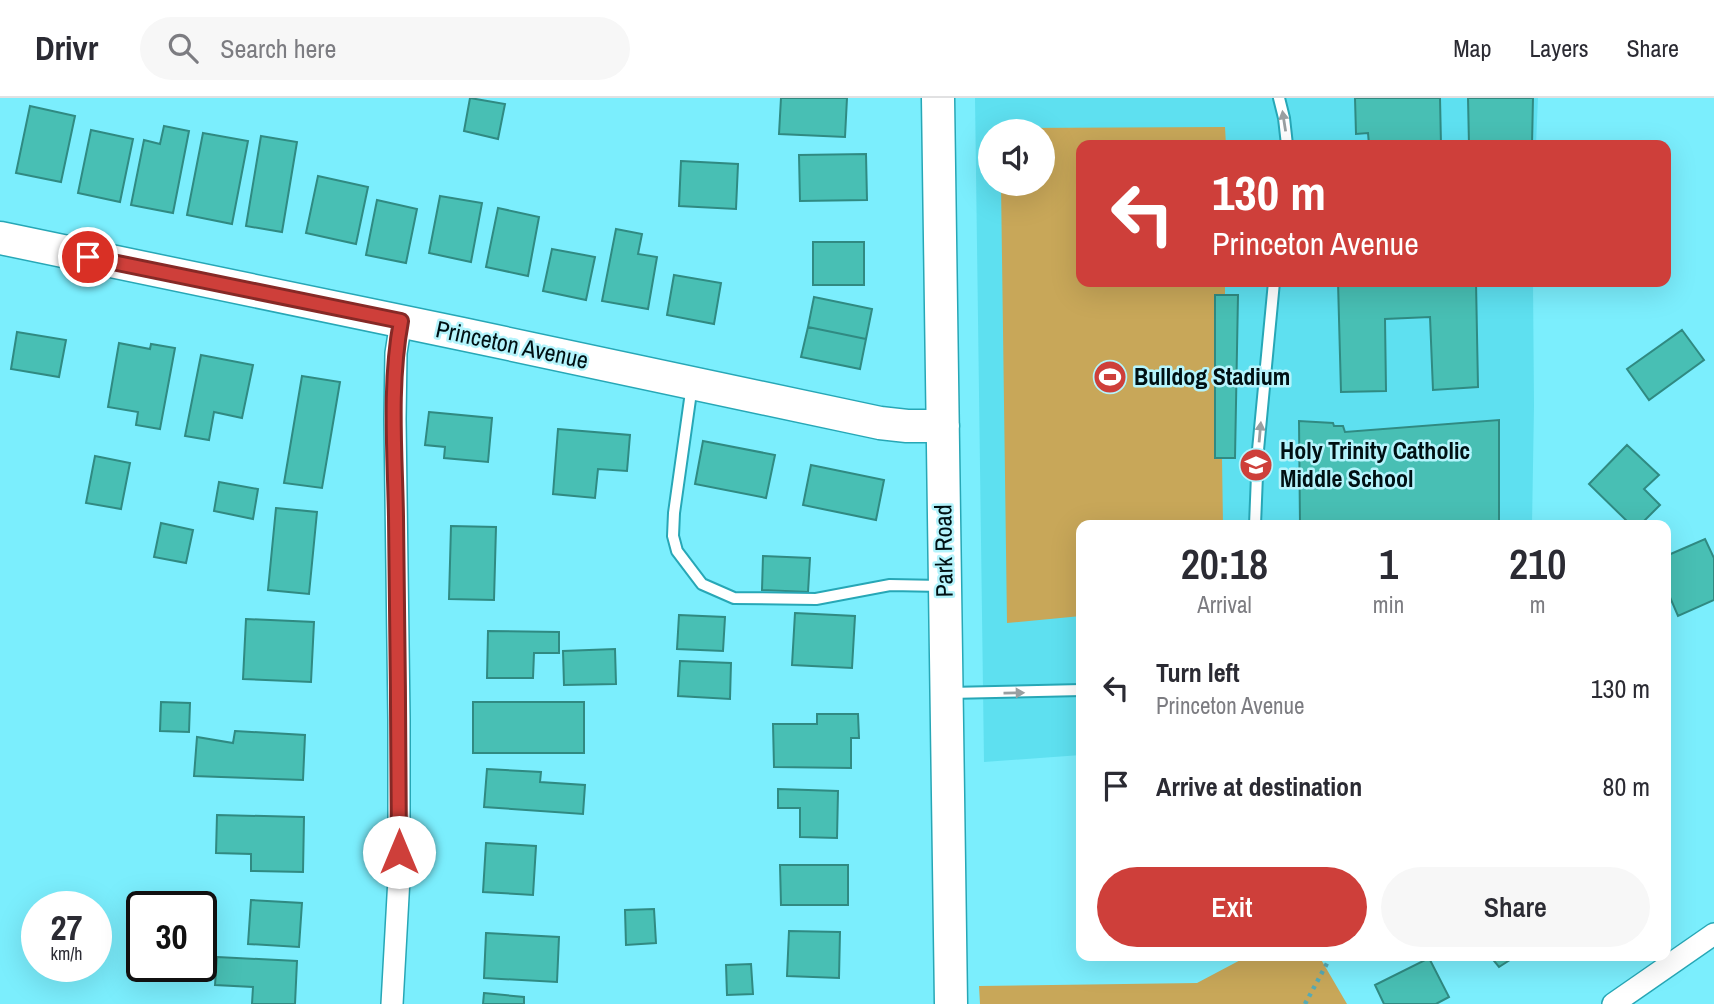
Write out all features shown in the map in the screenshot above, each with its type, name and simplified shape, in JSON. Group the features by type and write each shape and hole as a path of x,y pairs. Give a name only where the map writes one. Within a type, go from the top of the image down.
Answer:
{"street":[{"name":"Park Road","path":"938,98 951,1004"},
{"name":"Princeton Avenue","path":"0,238 880,423 912,427 943,426"},
{"path":"392,1004 399,878 395,419 396,353 401,321"},
{"path":"1614,1004 1714,934"}],"lane":[{"path":"1279,98 1286,140"},
{"path":"1255,520 1258,450 1274,287"},
{"path":"692,383 673,536 677,551 702,583 734,598 816,599 890,586 944,586"},
{"path":"946,694 1076,690"}],"path":[{"path":"1305,1004 1328,961"}],"shaded area":[{"name":"Holy Trinity Catholic Middle School","path":"975,98 1538,98 1536,140 1076,140 1076,287 1533,287 1532,520 1076,520 1076,755 984,762"},
{"name":"Bulldog Stadium","path":"1225,127 1226,140 1076,140 1076,287 1225,287 1225,295 1215,295 1215,458 1222,458 1223,520 1076,520 1076,616 1007,623 1001,196 1055,196 1055,128"},
{"path":"1239,961 1322,961 1347,1004 980,1004 979,986 1197,983"}],"building":[{"path":"470,98 505,104 498,139 464,131"},
{"path":"781,98 847,98 845,137 779,134"},
{"path":"1355,98 1440,98 1441,140 1369,140 1368,133 1356,134"},
{"path":"1468,98 1533,98 1532,140 1469,140"},
{"path":"30,106 75,116 61,182 16,173"},
{"path":"164,126 189,131 173,213 131,205 144,140 160,144"},
{"path":"91,130 133,139 120,202 78,193"},
{"path":"203,133 248,141 232,224 187,215"},
{"path":"261,136 297,142 282,232 246,226"},
{"path":"866,154 867,200 800,201 799,155"},
{"path":"681,161 738,164 736,209 679,206"},
{"path":"318,176 368,187 356,244 306,233"},
{"path":"440,196 482,203 471,262 429,253"},
{"path":"377,200 417,209 406,263 366,255"},
{"path":"498,208 539,217 528,276 486,267"},
{"path":"616,229 642,234 638,254 657,257 648,309 602,301"},
{"path":"813,242 864,242 864,285 813,285"},
{"path":"552,249 595,257 586,300 543,291"},
{"path":"674,275 721,283 714,324 667,315"},
{"path":"1338,287 1476,287 1478,387 1433,390 1430,317 1385,319 1386,391 1341,392"},
{"path":"1215,295 1238,295 1235,458 1215,458"},
{"path":"814,297 872,309 866,339 808,327"},
{"path":"808,327 866,339 860,369 801,357"},
{"path":"1682,330 1704,360 1649,400 1627,369"},
{"path":"17,332 66,340 59,377 11,369"},
{"path":"119,343 150,349 151,344 175,348 160,429 136,425 138,412 108,407"},
{"path":"201,355 253,365 242,418 214,412 209,440 185,436"},
{"path":"302,376 340,382 322,488 284,483"},
{"path":"429,412 492,418 488,462 444,458 445,447 425,445"},
{"path":"1499,420 1499,520 1300,520 1299,421 1333,423 1334,426 1343,426 1345,432"},
{"path":"558,429 630,435 627,471 598,469 595,498 553,494"},
{"path":"703,441 775,455 766,498 695,484"},
{"path":"1627,445 1659,475 1644,489 1660,505 1645,520 1626,520 1589,484"},
{"path":"95,456 130,463 121,509 86,503"},
{"path":"811,465 884,480 876,520 803,505"},
{"path":"219,482 258,489 253,519 214,511"},
{"path":"276,508 317,512 309,594 268,590"},
{"path":"161,523 193,530 186,563 154,557"},
{"path":"451,526 496,527 494,600 449,599"},
{"path":"1705,539 1714,558 1714,600 1678,616 1671,600 1671,554"},
{"path":"763,556 810,558 808,592 762,590"},
{"path":"795,613 855,616 852,668 792,665"},
{"path":"679,615 725,617 723,651 677,649"},
{"path":"246,619 314,622 311,682 243,679"},
{"path":"488,631 559,632 559,653 534,653 533,678 487,678"},
{"path":"615,649 616,684 564,685 563,651"},
{"path":"680,661 731,663 730,699 678,696"},
{"path":"161,702 190,703 189,732 160,731"},
{"path":"473,702 584,702 584,753 473,753"},
{"path":"817,714 858,714 859,738 851,738 851,768 774,767 773,724 817,724"},
{"path":"235,731 305,735 303,780 194,776 197,737 233,743"},
{"path":"487,769 541,772 540,782 585,785 583,814 484,807"},
{"path":"778,789 838,791 837,838 800,837 800,808 778,808"},
{"path":"217,815 304,817 303,872 251,871 251,854 216,853"},
{"path":"486,843 536,846 533,895 483,892"},
{"path":"780,865 848,865 848,905 781,905"},
{"path":"251,900 302,903 299,947 248,944"},
{"path":"654,909 656,943 626,945 625,910"},
{"path":"789,931 840,932 839,978 787,976"},
{"path":"486,933 559,937 557,982 484,978"},
{"path":"217,957 297,961 295,1004 252,1004 253,987 215,985"},
{"path":"1423,961 1431,961 1449,997 1436,1004 1384,1004 1375,985"},
{"path":"1494,961 1508,961 1499,967"},
{"path":"751,964 753,994 727,995 726,965"},
{"path":"484,993 524,997 524,1004 483,1004"}],"place":[{"name":"Bulldog Stadium","path":"1110,377"},
{"name":"Holy Trinity Catholic Middle School","path":"1256,465"}],"route":[{"path":"88,257 401,321 396,353 395,419 399,852"}]}
